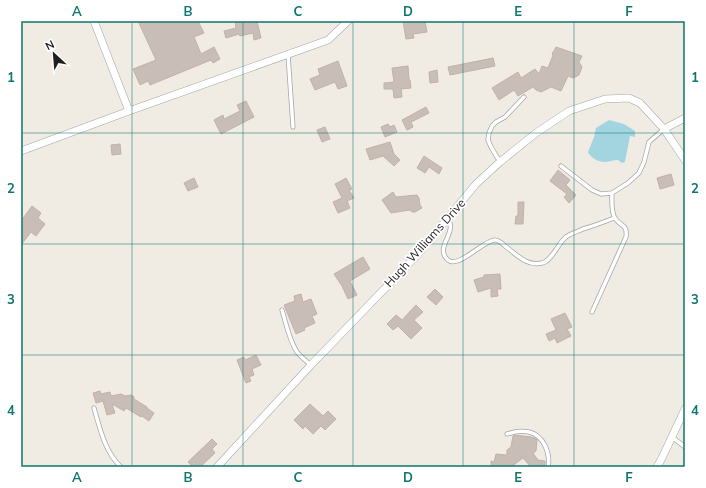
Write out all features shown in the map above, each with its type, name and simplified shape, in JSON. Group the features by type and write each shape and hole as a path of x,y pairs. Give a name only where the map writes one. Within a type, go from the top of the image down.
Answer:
{"street":[{"path":"94,21 128,111"},
{"path":"21,151 128,111 328,40 348,21"},
{"name":"Hugh Williams Drive","path":"217,467 311,365 419,253 476,184 500,162 536,133 569,111 605,99 629,98 640,103 664,130 685,160"},
{"path":"664,130 685,118"},
{"path":"657,467 685,409"}],"lane":[{"path":"288,54 293,127"},
{"path":"500,162 488,140 489,133 492,126 505,117 524,97"},
{"path":"562,166 592,190 601,194 612,193 628,183 639,173 644,162 649,142 664,130"},
{"path":"592,312 626,237 627,231 614,218 612,193"},
{"path":"448,218 450,230 444,245 444,253 447,260 451,262 462,259 488,242 494,240 499,241 530,264 540,264 546,262 566,237 572,233 614,218"},
{"path":"282,310 296,350 302,358 311,365"},
{"path":"94,408 102,435 113,459 121,467"},
{"path":"507,434 519,431 530,432 539,438 546,448 549,456 548,467"},
{"path":"672,437 685,447"}],"water":[{"path":"609,120 624,124 635,131 635,137 630,136 625,162 622,163 618,160 605,162 600,161 593,158 588,152 596,128"}],"building":[{"path":"138,21 198,21 204,33 194,37 201,54 214,47 220,59 213,63 211,60 150,85 148,81 140,85 133,69 156,60"},
{"path":"235,21 257,21 261,38 254,40 253,33 240,36 239,34 226,38 224,31 236,28"},
{"path":"403,21 425,21 427,32 413,34 414,38 406,39"},
{"path":"556,47 582,56 579,62 582,67 579,75 573,78 568,76 561,91 551,87 541,92 533,87 518,96 514,90 499,100 492,88 518,72 521,78 535,69 539,74 542,66 548,68 553,55 552,53"},
{"path":"493,58 495,66 450,75 448,67"},
{"path":"338,61 347,86 338,89 335,82 315,90 310,79 320,75 318,69"},
{"path":"408,66 411,88 401,89 402,97 394,98 393,89 384,89 384,83 394,82 392,68"},
{"path":"437,70 438,82 430,83 429,72"},
{"path":"246,101 254,117 221,134 214,120 223,115 224,119 240,111 237,105"},
{"path":"426,107 429,113 411,122 413,127 407,130 402,120"},
{"path":"388,124 390,127 394,125 397,132 385,137 381,127"},
{"path":"325,127 330,139 322,142 317,130"},
{"path":"390,142 394,154 400,160 394,166 383,156 370,160 366,149"},
{"path":"120,144 121,154 112,155 111,145"},
{"path":"424,156 442,168 439,174 429,167 425,173 417,168"},
{"path":"558,170 570,180 566,185 576,195 569,203 564,197 567,194 550,181"},
{"path":"671,174 674,185 660,189 657,178"},
{"path":"194,178 198,187 188,191 184,183"},
{"path":"346,178 352,189 349,190 354,198 347,201 350,208 338,213 333,202 342,198 335,184"},
{"path":"393,192 396,197 417,195 422,208 415,212 410,210 391,213 382,200"},
{"path":"518,202 524,202 523,224 515,224 516,216 518,216"},
{"path":"32,206 41,213 38,218 45,224 36,236 31,232 21,245 21,221"},
{"path":"363,257 370,269 350,281 357,295 348,299 334,274"},
{"path":"500,274 501,289 497,289 498,296 491,297 491,288 478,292 474,280 484,277 484,275"},
{"path":"435,289 443,297 436,305 427,297"},
{"path":"301,294 303,302 311,299 317,314 312,316 315,323 296,334 284,305 295,301 294,296"},
{"path":"416,305 423,312 414,320 422,328 411,339 398,326 393,330 387,324 396,315 402,320"},
{"path":"565,313 572,327 567,329 571,336 557,343 555,338 549,341 546,334 556,330 551,319"},
{"path":"256,355 261,365 252,369 254,375 249,377 251,381 246,383 237,360 244,357 245,360"},
{"path":"100,391 101,394 110,392 111,396 121,394 125,396 131,395 134,399 154,413 149,421 126,408 124,411 112,404 115,413 107,415 103,401 96,403 93,393"},
{"path":"310,404 323,416 328,411 336,419 325,430 321,426 313,434 305,426 303,429 294,420"},
{"path":"514,435 532,437 537,440 536,451 533,453 538,460 545,461 545,467 531,467 523,458 511,467 491,467 491,461 494,462 496,454 507,455 507,450 511,447"},
{"path":"212,439 217,444 212,449 215,453 200,467 193,467 188,462"}]}
